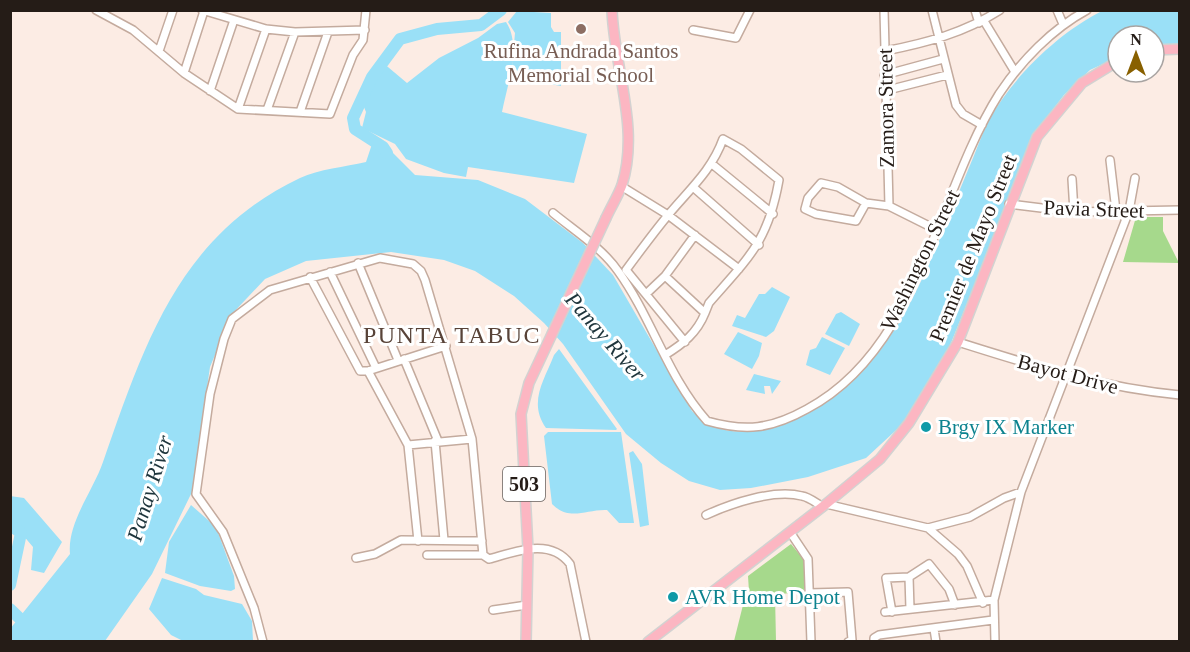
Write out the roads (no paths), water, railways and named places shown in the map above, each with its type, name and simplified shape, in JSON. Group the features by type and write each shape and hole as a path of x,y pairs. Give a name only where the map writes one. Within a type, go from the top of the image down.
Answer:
{"main road":[{"name":"503","path":"526,642 528,549 521,414 529,383 621,186 627,160 628,136 612,10"},
{"name":"Premier de Mayo Street","path":"648,642 824,506 887,450 909,423 958,342 1009,204 1037,137 1082,83 1106,68"}],"street":[{"path":"96,10 133,30 210,92 238,109 330,114 353,55 363,40 366,10"},
{"path":"159,51 173,10"},
{"path":"693,30 736,38 750,10"},
{"name":"Zamora Street","path":"884,10 884,91 889,206"},
{"path":"932,10 956,105 963,114 982,125"},
{"path":"975,10 1015,72"},
{"path":"885,51 938,40 981,22 1000,10"},
{"path":"1057,10 1063,24"},
{"name":"Washington Street","path":"553,213 603,254 618,271 683,389 707,421 750,429 774,424 828,398 883,337 908,294 982,125 1015,72 1063,24 1087,10"},
{"path":"184,72 203,11 266,29 295,32 365,30"},
{"path":"210,92 234,20"},
{"path":"238,109 266,29"},
{"path":"267,110 295,32"},
{"path":"300,112 328,32"},
{"path":"884,75 943,59"},
{"path":"884,91 947,75"},
{"path":"666,355 685,342 700,325 709,303 759,245 773,214 779,180 741,148 723,139 712,164 668,214 626,270 685,342"},
{"path":"1110,160 1116,211"},
{"path":"712,164 773,214"},
{"path":"995,642 994,600 1021,492 1129,212 1135,178"},
{"path":"1072,179 1074,212"},
{"path":"866,203 856,221 816,214 805,209 808,198 821,183 838,188 866,203 889,206 937,230"},
{"path":"621,186 668,214 739,269"},
{"path":"693,187 759,245"},
{"name":"Pavia Street","path":"1009,204 1074,212 1179,210"},
{"path":"646,294 665,276 695,235"},
{"path":"263,642 254,609 223,532 196,494 210,394 224,339 232,319 270,290 380,258 413,264 422,271 472,439 483,555"},
{"path":"358,263 436,441 444,540"},
{"path":"330,272 372,370 408,445 418,541"},
{"path":"665,276 705,314"},
{"path":"310,277 360,371 372,370 446,346"},
{"name":"Bayot Drive","path":"958,342 1067,376 1135,391 1179,394"},
{"path":"408,445 472,439"},
{"path":"706,515 741,501 794,494 805,496 824,506 928,528 969,517 988,505 1021,492"},
{"path":"928,528 958,554 967,566 982,603"},
{"path":"790,532 808,558 811,642"},
{"path":"356,558 375,554 402,540 482,541"},
{"path":"427,555 483,555 489,559 528,549 555,551 570,564 586,642"},
{"path":"955,605 949,589 929,564 909,577 886,578 888,612 982,603 994,600"},
{"path":"909,577 910,609"},
{"path":"809,593 848,592 852,640 848,642"},
{"path":"493,610 527,605"},
{"path":"874,642 874,638 879,635 993,620"},
{"path":"934,629 936,642"}],"water":[{"path":"517,11 551,13 551,27 554,32 561,32 561,86 511,77 515,33 508,22"},
{"name":"Panay River","path":"1102,11 1179,11 1179,44 1166,45 1166,24 1106,24 1106,63 1090,70 1064,95 1037,130 947,353 906,421 866,458 808,477 751,488 720,490 689,481 661,463 626,434 563,344 544,323 514,296 475,271 444,260 391,252 306,261 265,279 232,314 210,367 192,492 152,574 105,641 11,641 10,629 70,554 70,542 76,519 99,473 151,336 172,298 195,262 224,230 258,202 307,175 366,162 372,144 382,142 415,175 478,180 525,199 583,243 613,275 692,411 710,424 728,431 749,431 771,427 811,411 845,388 874,359 898,324 918,287 989,120 1024,72 1053,44 1085,20"},
{"path":"506,22 511,31 513,54 502,112 587,134 574,183 468,167 466,177 444,173 406,159 395,144 362,128 366,112 361,100 382,62 407,83 439,58 478,38 497,24"},
{"path":"772,287 790,297 774,331 766,337 732,326 737,315 745,318 759,294 765,294"},
{"path":"841,312 860,324 849,346 825,334 836,314"},
{"path":"738,332 762,343 759,356 752,369 724,354"},
{"path":"822,337 845,348 830,375 806,365 810,350 816,348"},
{"path":"559,349 616,430 546,428 538,409 538,400 542,383"},
{"path":"754,374 781,381 772,394 770,386 764,386 765,394 746,390"},
{"path":"548,432 621,432 634,523 619,523 607,510 572,514 552,504 544,436"},
{"path":"633,451 642,464 649,525 640,527 629,453"},
{"path":"10,496 24,498 62,542 44,573 31,570 33,547 11,521"},
{"path":"191,505 216,527 234,576 235,589 231,591 200,586 165,573 169,542"},
{"path":"162,578 196,589 204,595 242,604 252,621 253,641 181,640 171,635 149,609"}],"waterway":[{"path":"387,153 383,147 355,129 353,118 372,77 400,39 437,29 481,25 501,10"},
{"path":"10,525 21,533 10,585"},
{"path":"10,609 44,642"}],"place":[{"name":"Rufina Andrada Santos Memorial School","path":"581,29"},
{"name":"Brgy IX Marker","path":"926,427"},
{"name":"AVR Home Depot","path":"673,597"}],"district":[{"name":"PUNTA TABUC","path":"452,335"}]}
